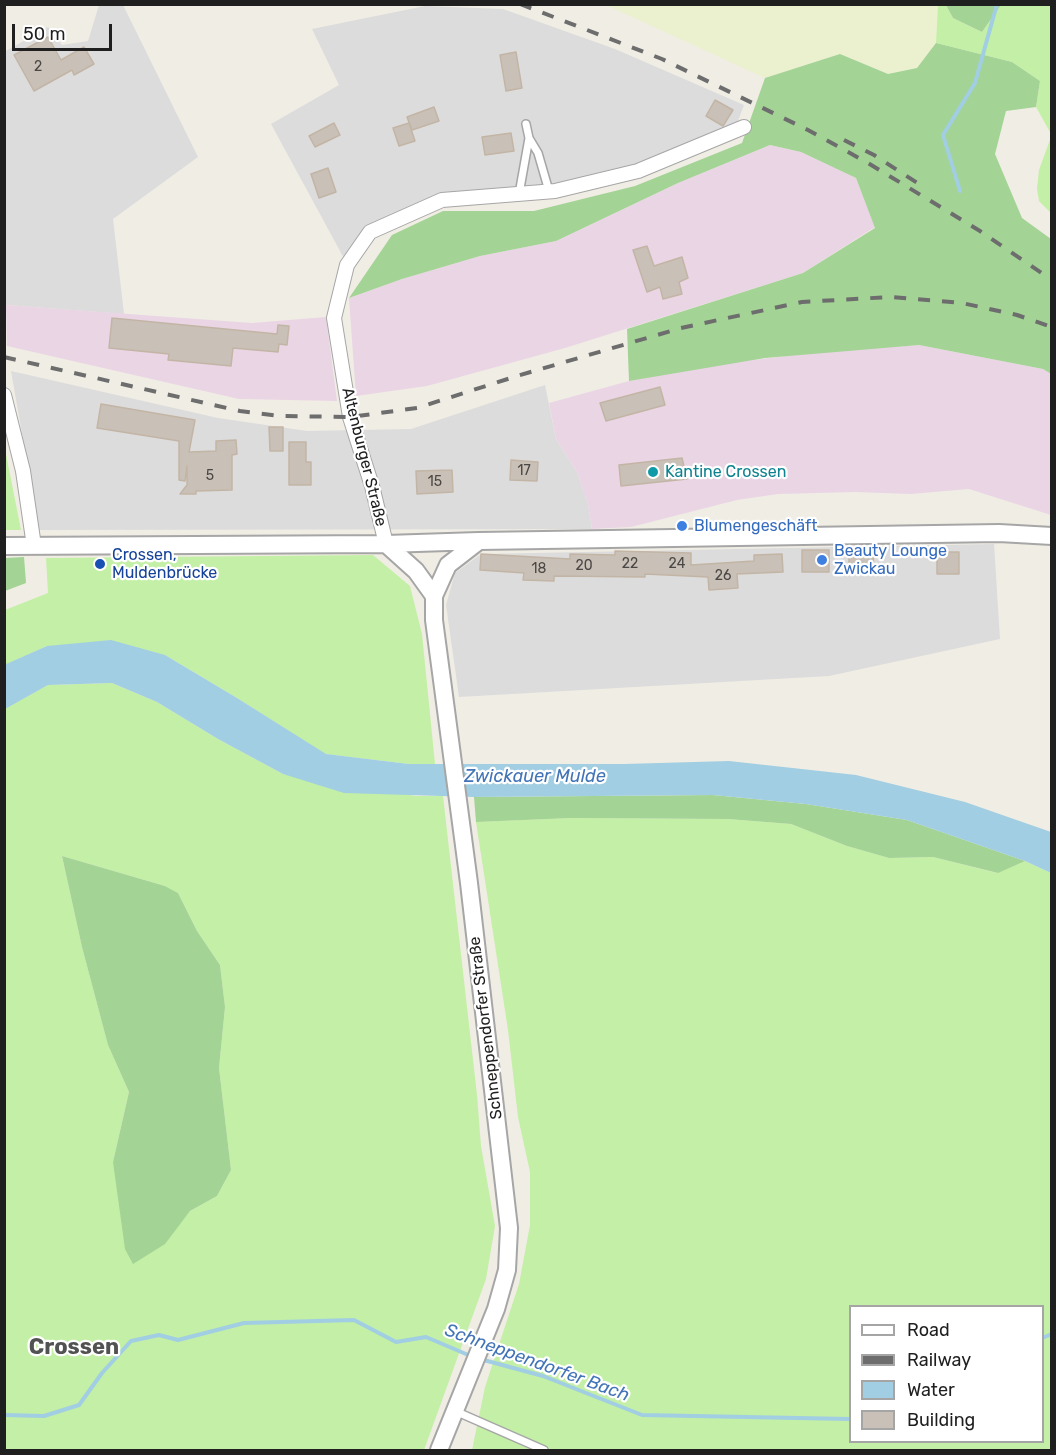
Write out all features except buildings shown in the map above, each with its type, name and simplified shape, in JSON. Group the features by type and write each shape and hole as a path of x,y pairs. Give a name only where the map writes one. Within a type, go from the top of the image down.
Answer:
{"street":[{"name":"Altenburger Straße","path":"386,544 372,486 350,417 334,318 347,265 370,232 442,200 549,191 638,171 744,127"},
{"path":"4,395 22,471 34,546"},
{"name":"Altenburger Straße","path":"4,546 386,544 999,533 1052,536"},
{"name":"Schneppendorfer Straße","path":"439,1450 496,1309 507,1270 509,1228 469,884 434,620 434,596 448,565 479,541"},
{"path":"386,544 416,571 434,596"}],"lane":[{"path":"526,124 529,138 538,153 549,191"},
{"path":"519,194 529,138"},
{"path":"456,1407 544,1450"}],"shaded area":[{"path":"99,5 123,5 198,157 113,219 124,314 6,305 4,52 48,27 62,45 88,41"},
{"path":"425,6 503,9 615,49 744,105 738,121 690,147 614,174 397,213 346,262 271,124 339,85 312,29"},
{"path":"770,145 801,152 856,178 875,227 803,273 565,348 427,386 356,396 349,298 402,279 480,256 556,241 678,183"},
{"path":"6,305 252,323 326,317 337,401 239,399 7,346"},
{"path":"919,345 1043,369 1051,374 1051,515 969,489 911,494 855,492 778,494 737,500 631,527 592,529 588,504 577,472 556,439 549,403 629,381 709,365 822,352"},
{"path":"11,371 218,418 307,431 411,429 545,385 556,439 577,472 588,504 592,529 39,530"},
{"path":"994,544 1000,639 829,676 459,697 446,605 455,573 481,554"}],"green space":[{"path":"606,5 938,5 936,43 917,68 888,74 840,54 765,78"},
{"path":"938,5 946,5 953,18 982,32 1001,5 1051,5 1051,134 1036,107 1040,81 1012,62 936,43"},
{"path":"946,5 1001,5 982,32 953,18"},
{"path":"936,43 1012,62 1040,81 1036,107 1006,111 995,154 1022,218 1051,239 1051,374 1043,369 919,345 765,358 629,381 627,329 803,273 875,228 856,178 801,152 770,145 678,183 556,241 480,256 402,279 349,298 392,235 443,211 534,211 635,186 742,143 765,78 840,54 888,74 917,68"},
{"path":"1051,137 1051,213 1039,201 1037,189 1039,170"},
{"path":"5,449 21,530 5,530"},
{"path":"373,555 410,586 422,634 435,764 409,764 325,754 165,655 47,646 5,665 5,610 48,593 46,558"},
{"path":"24,557 26,583 5,591 5,558"},
{"path":"112,683 157,702 218,739 283,774 416,796 443,796 481,1146 495,1226 486,1279 424,1450 5,1450 4,709 48,685","holes":["62,856 165,886 178,893 197,931 220,965 225,1007 219,1068 231,1170 217,1196 190,1211 179,1224 113,1162 129,1092 108,1045 82,947"]},
{"path":"713,795 806,804 907,820 1025,861 998,873 933,857 889,858 847,846 791,824 728,819 571,818 476,822 474,797"},
{"path":"571,818 728,819 791,824 847,846 889,858 933,857 997,873 1025,861 1051,873 1051,1450 472,1450 485,1387 519,1284 530,1225 530,1172 518,1117 508,1030 476,822"},
{"path":"62,856 165,886 178,893 197,931 220,965 225,1007 219,1068 231,1170 217,1196 190,1211 165,1244 133,1264 125,1249 113,1162 129,1092 108,1045 82,947"}],"water":[{"name":"Zwickauer Mulde","path":"111,640 165,655 326,754 409,764 624,764 729,761 856,775 965,802 1051,832 1051,873 1025,861 907,820 806,804 713,795 474,797 344,793 283,774 218,739 157,702 112,683 48,685 5,709 4,665 47,646"}],"waterway":[{"path":"960,191 943,135 975,83 997,4"},
{"name":"Schneppendorfer Bach","path":"4,1415 44,1416 79,1405 102,1373 131,1341 159,1335 178,1340 244,1323 354,1320 396,1342 426,1337 473,1357"},
{"name":"Schneppendorfer Bach","path":"1044,1337 1052,1334"},
{"name":"Schneppendorfer Bach","path":"480,1359 543,1376 642,1415 849,1419"}],"railway":[{"path":"520,4 662,59 808,130 868,163 980,231 1052,280"},
{"path":"844,140 874,155 919,184"},
{"path":"4,357 240,411 280,416 350,417 417,408 681,328 802,302 890,297 962,303 1017,315 1052,327"}],"place":[{"name":"Kantine Crossen","path":"653,472"},
{"name":"Blumengeschäft","path":"682,526"},
{"name":"Beauty Lounge Zwickau","path":"822,560"},
{"name":"Crossen, Muldenbrücke","path":"100,564"}],"district":[{"name":"Crossen","path":"74,1348"}]}
